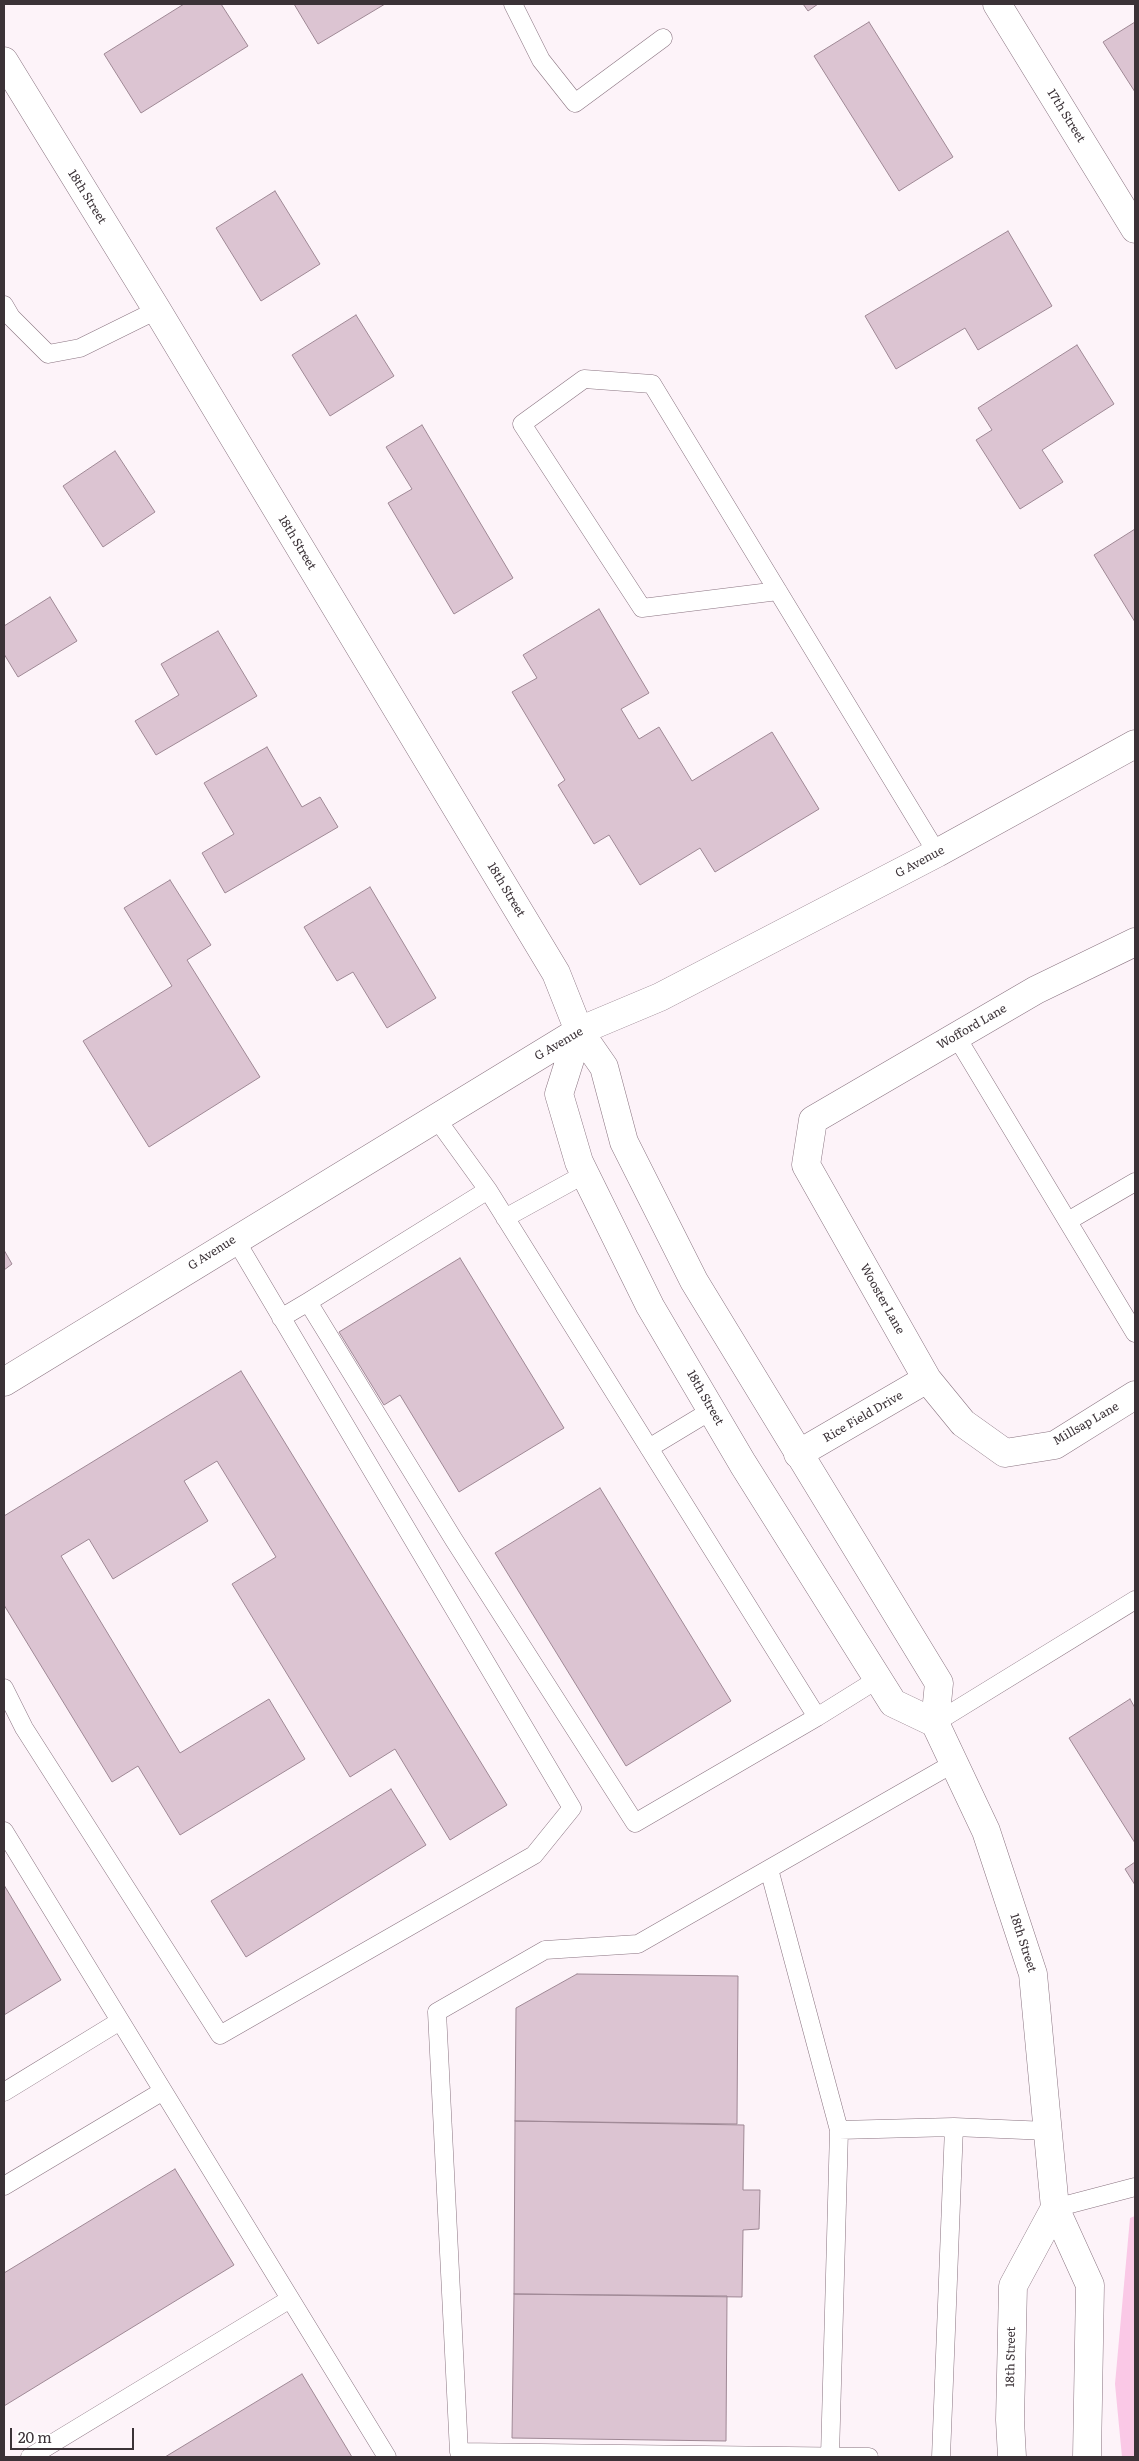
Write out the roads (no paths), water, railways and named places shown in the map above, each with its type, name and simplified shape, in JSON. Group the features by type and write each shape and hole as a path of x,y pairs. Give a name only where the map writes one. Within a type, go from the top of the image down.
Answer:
{"street":[{"name":"17th Street","path":"997,4 1132,215"},
{"name":"18th Street","path":"4,61 157,310 556,973 579,1031 604,1066 624,1142 694,1282 939,1683 936,1723 986,1831 1033,1974 1055,2208 1090,2285 1081,2457"},
{"name":"G Avenue","path":"4,1382 234,1239 579,1031 660,997 937,852 1135,744"},
{"name":"Wofford Lane","path":"812,1120 1036,990 1135,942"},
{"name":"18th Street","path":"579,1031 559,1094 579,1162 650,1306 743,1464 893,1703 936,1723"},
{"name":"Wooster Lane","path":"812,1120 806,1165 927,1380 963,1424 1005,1453"},
{"name":"Rice Field Drive","path":"798,1454 927,1380"},
{"name":"Millsap Lane","path":"1005,1453 1055,1445 1135,1395"},
{"name":"18th Street","path":"1012,2457 1010,2420 1013,2286 1055,2208"}],"lane":[{"path":"513,4 541,60 575,103 663,38"},
{"path":"4,305 11,317 48,354 80,348 157,310"},
{"path":"778,591 642,608 522,424 584,379 652,384 937,852"},
{"path":"956,1036 1135,1333"},
{"path":"436,1118 488,1190 817,1717"},
{"path":"505,1218 585,1174"},
{"path":"1068,1221 1135,1182"},
{"path":"282,1318 488,1190"},
{"path":"4,1688 24,1728 220,2035 534,1855 572,1808 234,1239"},
{"path":"308,1302 454,1540 635,1823 817,1717 878,1679"},
{"path":"649,1448 712,1410"},
{"path":"936,1723 1135,1600"},
{"path":"869,2457 459,2452 437,2012 544,1950 638,1944 954,1763"},
{"path":"4,1831 387,2457"},
{"path":"770,1869 840,2130 830,2456"},
{"path":"4,2092 120,2021"},
{"path":"4,2186 162,2091"},
{"path":"840,2130 954,2127 1048,2131"},
{"path":"941,2457 954,2127"},
{"path":"1055,2208 1135,2187"},
{"path":"30,2457 290,2299"}]}
